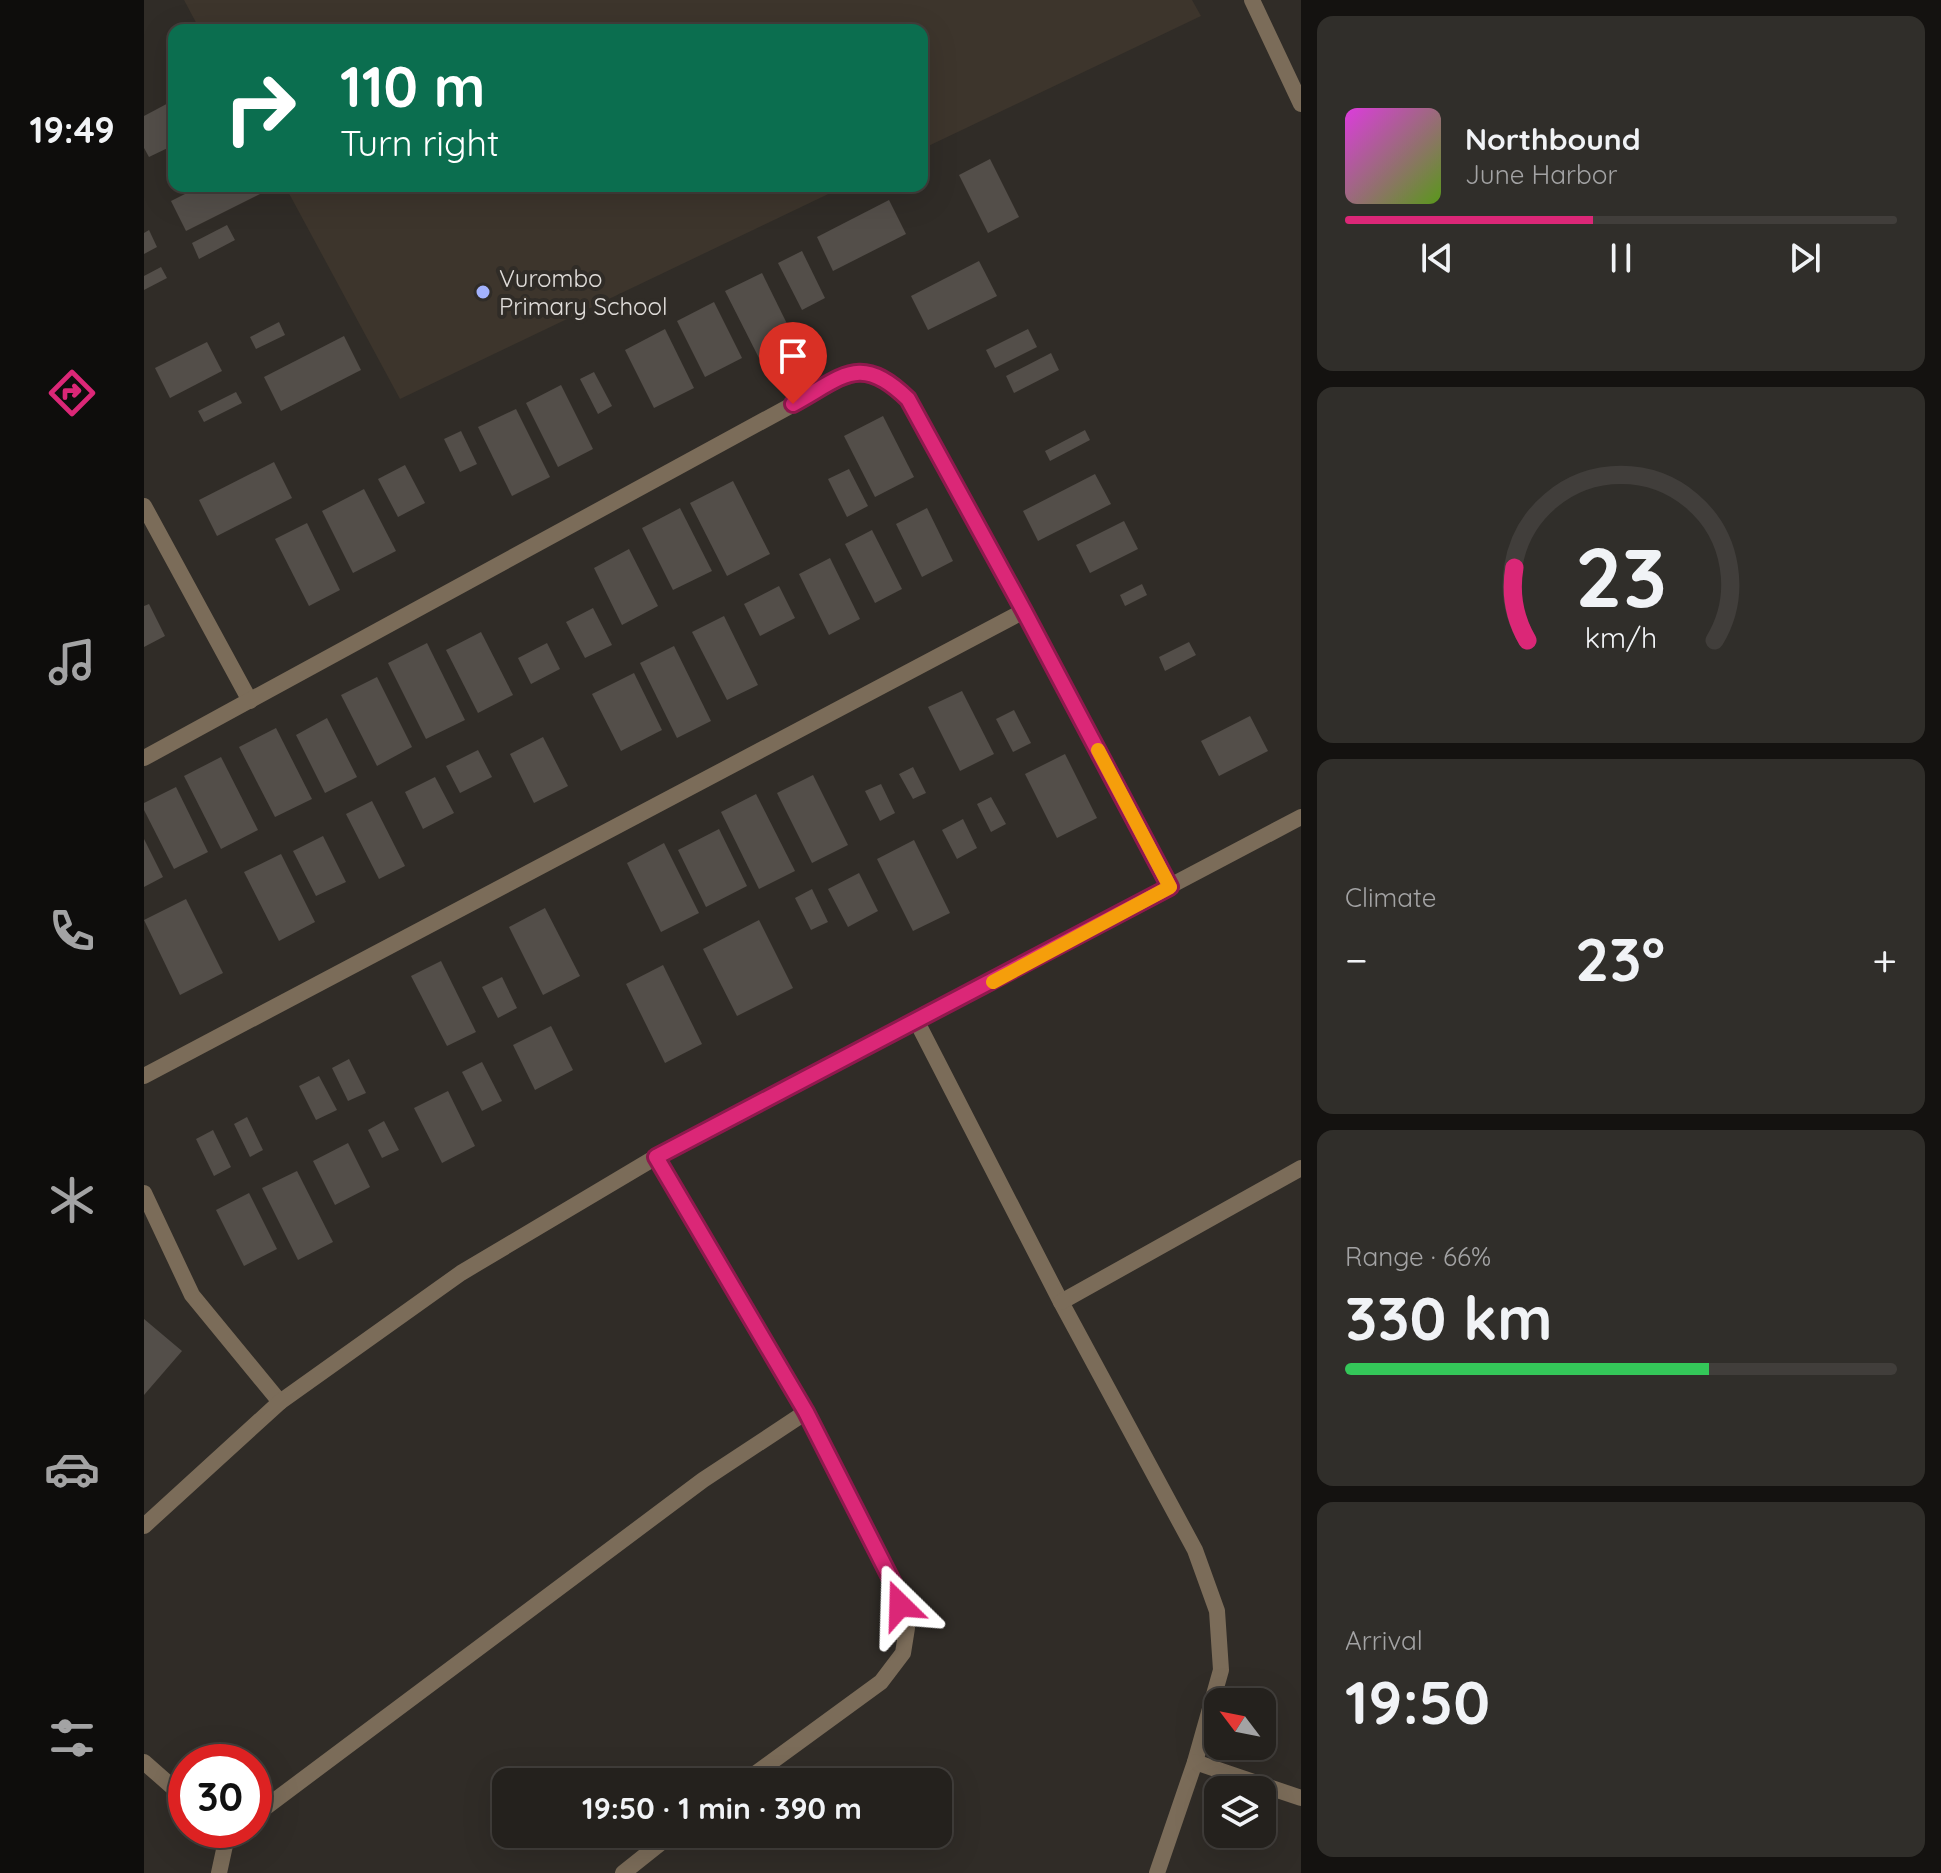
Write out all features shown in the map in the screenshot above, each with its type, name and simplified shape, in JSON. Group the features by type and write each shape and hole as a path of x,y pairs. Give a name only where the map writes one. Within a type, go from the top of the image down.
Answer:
{"street":[{"path":"1252,0 1301,104"},
{"path":"144,758 847,375 870,371 889,381 908,399 1170,887"},
{"path":"144,506 250,701"},
{"path":"144,1076 1024,611"},
{"path":"144,1526 280,1402 461,1273 656,1157 1301,817"},
{"path":"917,1022 1061,1302 1195,1550 1217,1611 1221,1670 1195,1762 1157,1873"},
{"path":"656,1157 806,1412 893,1583 907,1628 903,1653 881,1682 763,1768"},
{"path":"1061,1302 1301,1168"},
{"path":"144,1193 192,1295 280,1402"},
{"path":"272,1803 703,1480 806,1412"},
{"path":"144,1762 168,1783"},
{"path":"1195,1762 1301,1798"},
{"path":"219,1873 224,1848"},
{"path":"623,1873 642,1866 659,1848"}],"shaded area":[{"path":"184,0 1192,0 1201,16 928,146 928,24 197,24"},
{"name":"Vurombo Primary School","path":"288,192 832,192 400,399"}],"building":[{"path":"168,103 168,148 149,157 144,148 144,116"},
{"path":"990,159 1019,217 988,233 959,175"},
{"path":"189,192 262,193 186,231 171,201"},
{"path":"889,200 906,234 833,271 817,237"},
{"path":"227,225 235,240 199,259 192,243"},
{"path":"149,230 157,247 144,254 144,233"},
{"path":"802,251 825,298 802,310 778,263"},
{"path":"979,261 997,296 928,330 911,296"},
{"path":"161,267 167,278 144,290 144,276"},
{"path":"762,273 796,342 760,360 725,291"},
{"path":"714,302 742,358 705,377 677,321"},
{"path":"279,322 285,335 256,349 250,337"},
{"path":"665,329 694,388 654,408 625,350"},
{"path":"1028,329 1037,347 995,368 986,350"},
{"path":"344,336 361,370 281,411 264,377"},
{"path":"207,342 222,371 170,398 155,368"},
{"path":"1051,353 1059,370 1014,393 1006,376"},
{"path":"594,372 612,406 598,414 580,379"},
{"path":"561,385 593,449 558,467 526,403"},
{"path":"236,392 242,403 204,422 198,411"},
{"path":"516,409 550,477 512,496 478,427"},
{"path":"883,416 914,477 875,497 844,436"},
{"path":"1085,430 1090,440 1050,461 1045,451"},
{"path":"461,431 477,464 460,472 444,439"},
{"path":"274,462 292,498 217,536 199,500"},
{"path":"405,465 425,503 398,517 378,479"},
{"path":"849,469 868,506 847,517 828,479"},
{"path":"1095,474 1111,504 1038,541 1023,511"},
{"path":"733,481 770,554 727,576 690,503"},
{"path":"364,489 396,551 353,573 322,511"},
{"path":"680,508 712,571 673,590 642,528"},
{"path":"927,508 953,561 922,577 896,524"},
{"path":"1124,521 1138,549 1090,573 1076,545"},
{"path":"307,523 340,590 309,606 275,539"},
{"path":"872,530 902,589 875,603 845,544"},
{"path":"629,549 658,606 622,625 594,568"},
{"path":"830,558 860,619 829,635 799,574"},
{"path":"1142,584 1147,595 1125,606 1120,595"},
{"path":"779,586 795,618 760,636 744,604"},
{"path":"149,604 165,636 144,647 144,606"},
{"path":"593,608 612,645 585,658 566,622"},
{"path":"724,616 758,685 727,700 692,632"},
{"path":"481,632 513,695 478,713 446,650"},
{"path":"1189,642 1196,655 1165,671 1159,657"},
{"path":"427,643 465,720 426,739 388,663"},
{"path":"547,643 560,669 531,684 518,658"},
{"path":"674,646 711,721 677,738 640,663"},
{"path":"634,673 662,730 621,751 592,694"},
{"path":"377,677 412,747 377,766 341,695"},
{"path":"962,691 994,754 960,771 928,707"},
{"path":"1014,710 1031,743 1013,752 996,719"},
{"path":"1250,716 1268,751 1219,776 1201,741"},
{"path":"327,718 357,777 325,793 296,735"},
{"path":"276,728 312,799 275,817 239,747"},
{"path":"543,737 568,786 534,803 510,754"},
{"path":"478,750 492,777 460,793 446,766"},
{"path":"1065,754 1097,818 1057,838 1025,774"},
{"path":"221,757 258,830 221,849 184,776"},
{"path":"913,767 926,793 913,799 899,774"},
{"path":"813,775 848,845 812,863 777,793"},
{"path":"435,777 454,813 423,829 405,792"},
{"path":"881,784 895,813 880,821 865,791"},
{"path":"176,787 208,852 174,869 144,810 144,803"},
{"path":"756,794 795,871 759,889 721,812"},
{"path":"991,797 1006,824 991,832 977,804"},
{"path":"372,801 405,866 379,879 346,814"},
{"path":"963,819 977,848 957,859 942,830"},
{"path":"719,829 747,886 706,907 678,850"},
{"path":"323,836 346,882 316,896 293,851"},
{"path":"144,839 163,877 144,887"},
{"path":"914,840 950,913 913,931 877,859"},
{"path":"664,843 699,913 661,932 627,863"},
{"path":"281,854 315,922 279,941 244,872"},
{"path":"859,873 878,911 848,927 828,889"},
{"path":"812,889 828,922 811,930 795,898"},
{"path":"186,899 223,973 180,995 144,920"},
{"path":"545,908 580,976 543,995 509,927"},
{"path":"759,920 793,988 737,1016 703,949"},
{"path":"441,961 476,1032 447,1046 411,976"},
{"path":"663,965 702,1044 665,1063 626,984"},
{"path":"502,977 517,1008 498,1018 482,987"},
{"path":"551,1026 573,1070 535,1090 513,1045"},
{"path":"349,1059 366,1093 348,1101 332,1068"},
{"path":"482,1062 502,1101 482,1111 462,1072"},
{"path":"319,1076 337,1110 316,1120 299,1086"},
{"path":"448,1091 475,1146 442,1163 414,1108"},
{"path":"247,1117 263,1150 250,1157 234,1124"},
{"path":"384,1121 399,1150 382,1158 368,1130"},
{"path":"213,1130 231,1167 214,1176 196,1139"},
{"path":"348,1143 370,1187 335,1205 313,1161"},
{"path":"297,1171 333,1242 298,1260 262,1188"},
{"path":"249,1193 277,1249 244,1266 216,1210"},
{"path":"144,1319 182,1351 144,1395"}],"slow traffic":[{"path":"993,982 1170,887 1098,750"}],"place":[{"name":"Vurombo Primary School","path":"483,292"}],"route":[{"path":"793,404 847,375 870,371 889,381 908,399 1170,887 656,1157 806,1412 893,1583 900,1605"}]}
